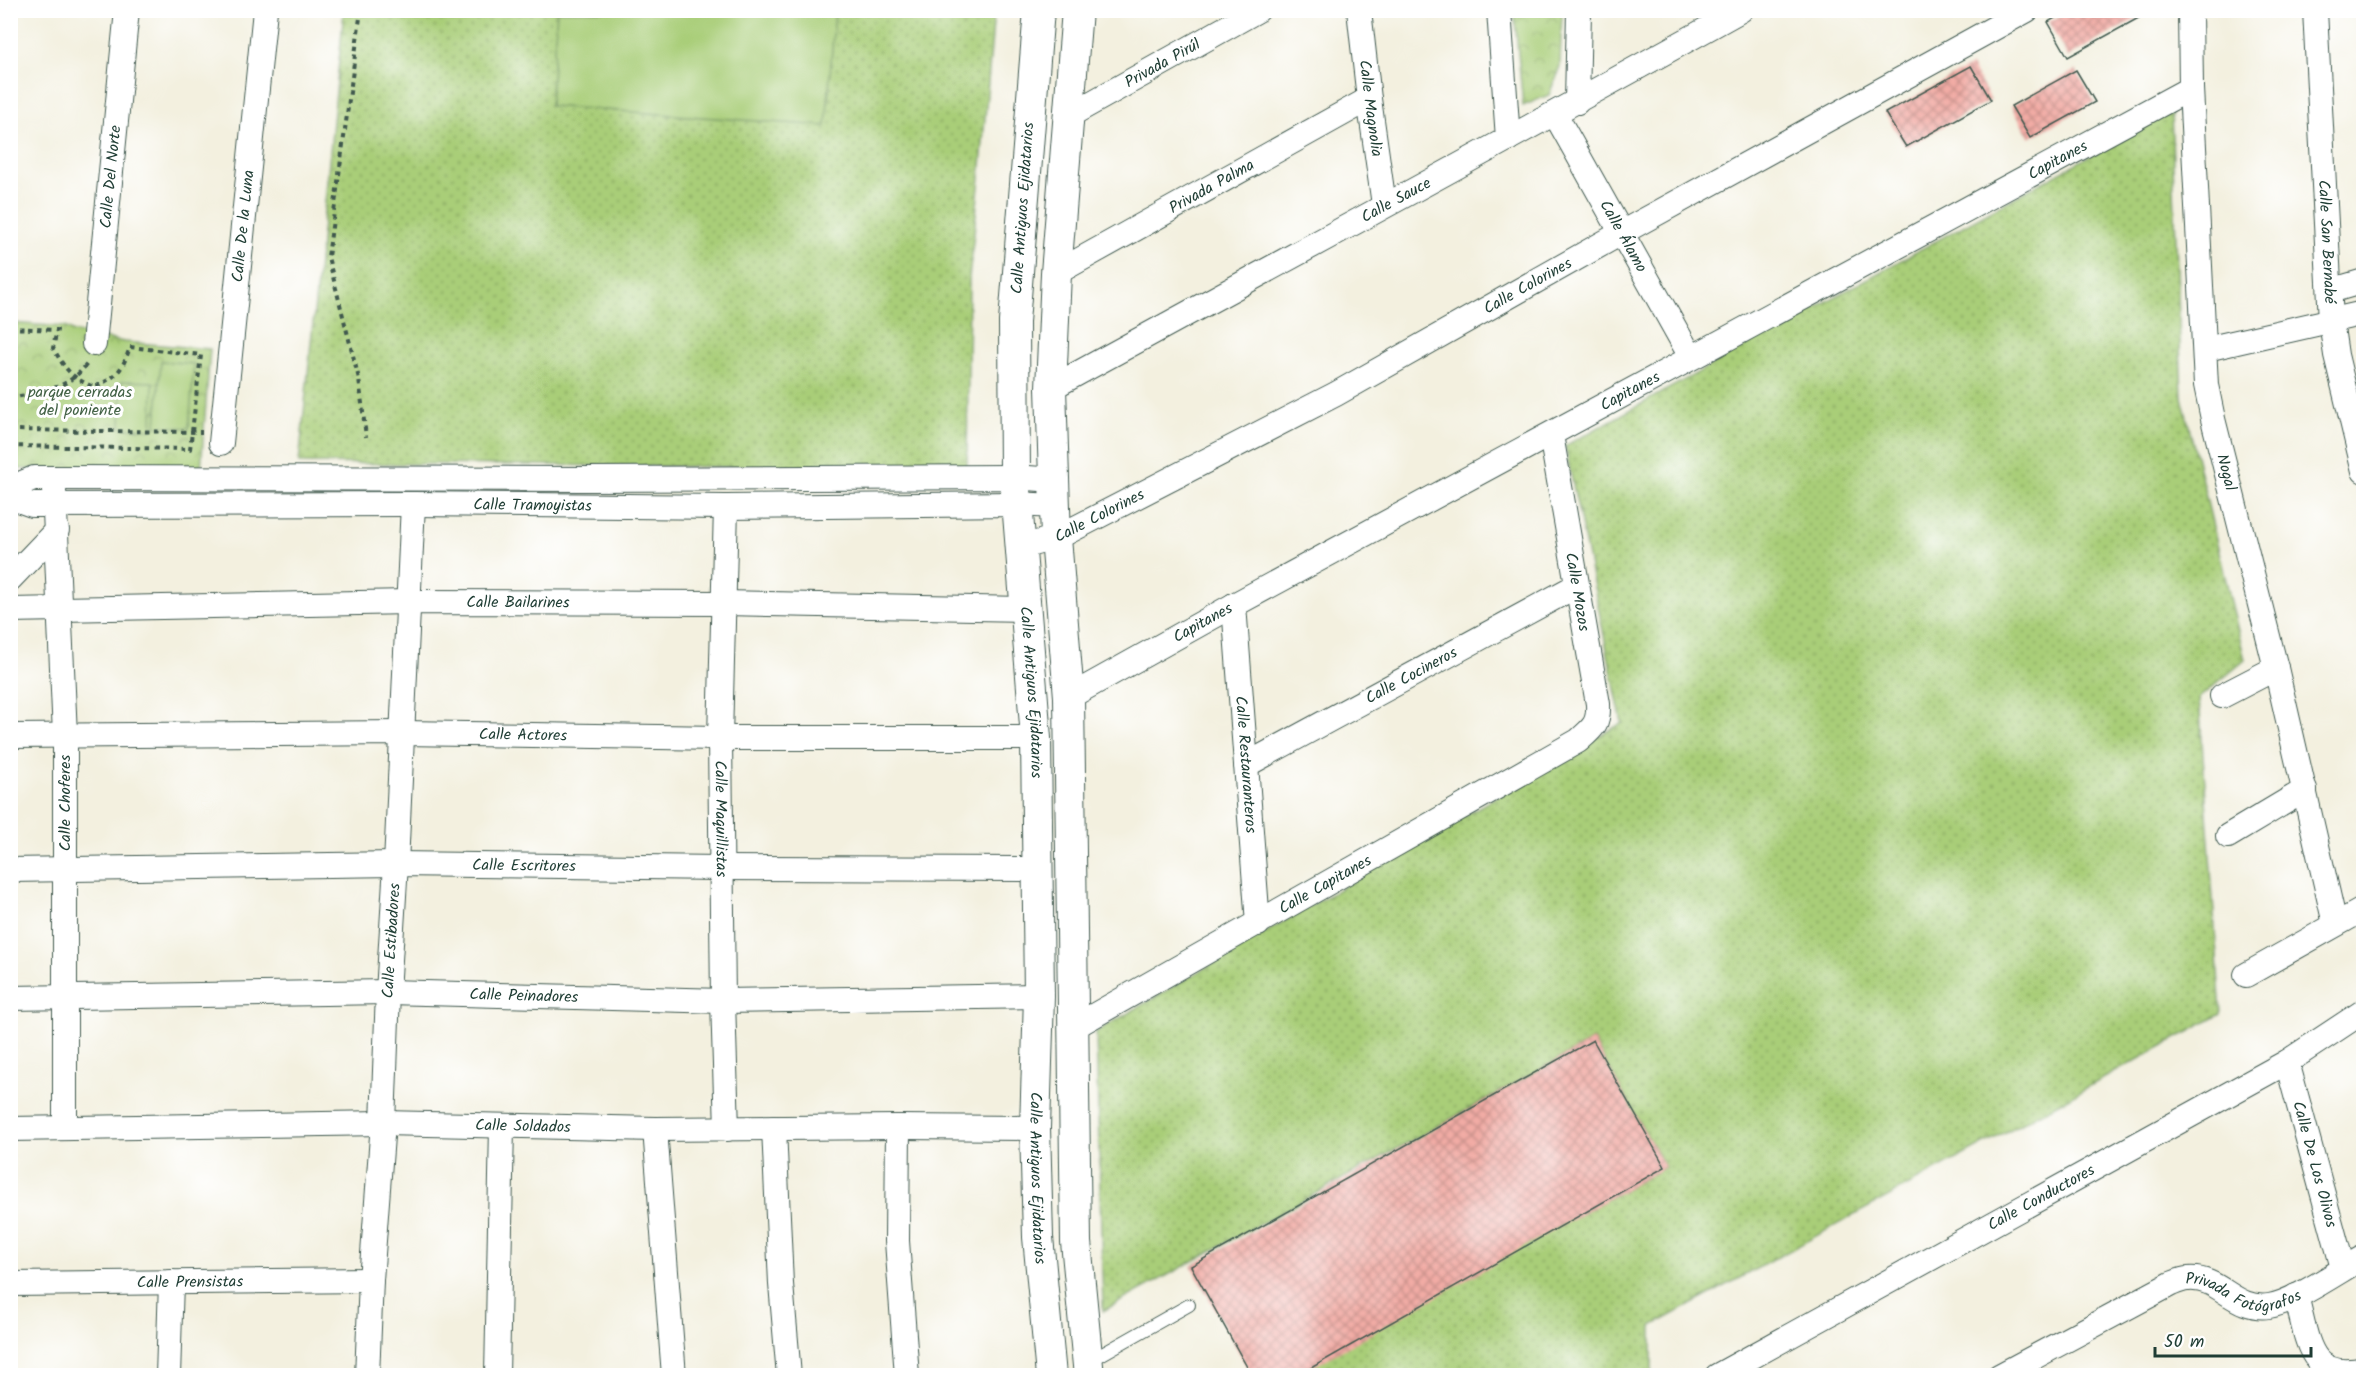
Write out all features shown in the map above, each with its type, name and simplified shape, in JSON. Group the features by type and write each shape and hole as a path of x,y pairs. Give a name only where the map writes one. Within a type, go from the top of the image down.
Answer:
{"street":[{"name":"Calle Del Norte","path":"94,344 127,10"},
{"name":"Calle De la Luna","path":"221,437 265,10"},
{"name":"Calle Antiguos Ejidatarios","path":"1039,10 1014,322 1016,490 1036,738 1040,996 1035,1128 1038,1237 1051,1376"},
{"name":"Calle Antiguos Ejidatarios","path":"1077,10 1056,273 1051,388 1056,538 1069,697 1076,1242 1088,1369"},
{"name":"Privada Pirúl","path":"1070,115 1258,10"},
{"name":"Calle Magnolia","path":"1359,10 1384,205"},
{"path":"1499,10 1508,139"},
{"path":"1577,102 1579,10"},
{"name":"Calle Sauce","path":"1051,388 1577,102 1741,10"},
{"name":"Calle Colorines","path":"1020,547 1056,538 1336,394 1623,232 2027,10"},
{"name":"Nogal","path":"2190,10 2191,88 2206,349 2206,385 2276,668 2335,924"},
{"name":"Calle San Bernabé","path":"2315,10 2331,321 2336,355 2364,471"},
{"name":"Capitanes","path":"1069,697 1233,605 2191,88"},
{"name":"Privada Palma","path":"1056,273 1369,99"},
{"name":"Calle Álamo","path":"1555,114 1691,357"},
{"path":"2330,291 2364,281"},
{"path":"2206,349 2364,313"},
{"name":"Calle Mozos","path":"1551,435 1599,717 1593,728 1578,741"},
{"name":"Calle Tramoyistas","path":"10,488 34,478 599,479 1016,490 1054,493"},
{"name":"Calle Choferes","path":"54,478 64,735 65,1128"},
{"name":"Calle Tramoyistas","path":"10,497 32,505 413,504 726,507 1016,490"},
{"name":"Calle Estibadores","path":"367,1376 371,1280 383,1123 413,504"},
{"name":"Calle Maquillistas","path":"726,507 720,738 727,1129"},
{"path":"10,579 57,530"},
{"name":"Calle Cocineros","path":"1246,765 1576,586"},
{"name":"Calle Bailarines","path":"10,610 409,602 723,603 1026,609"},
{"name":"Calle Restauranteros","path":"1233,605 1258,924"},
{"path":"2222,696 2276,668"},
{"name":"Calle Actores","path":"10,736 402,733 720,738 1036,738"},
{"name":"Calle Capitanes","path":"1072,1028 1578,741"},
{"path":"2228,836 2305,790"},
{"name":"Calle Escritores","path":"10,870 396,864 1038,869"},
{"path":"2246,975 2364,909"},
{"name":"Calle Peinadores","path":"10,998 388,992 723,1001 1040,996"},
{"name":"Calle Conductores","path":"1716,1376 2287,1062 2364,1011"},
{"name":"Calle De Los Olivos","path":"2287,1062 2343,1268"},
{"name":"Calle Soldados","path":"10,1129 383,1123 655,1129 1035,1128"},
{"path":"497,1376 502,1126"},
{"path":"898,1127 897,1241 907,1376"},
{"path":"774,1128 781,1284 789,1376"},
{"path":"655,1129 674,1376"},
{"name":"Privada Fotógrafos","path":"1999,1376 2171,1284 2188,1279 2205,1280 2239,1302 2253,1306 2271,1306 2296,1296 2364,1257"},
{"name":"Calle Prensistas","path":"10,1284 371,1280"},
{"path":"168,1376 171,1282"},
{"path":"2296,1296 2314,1356 2322,1366 2335,1372 2364,1369"}],"lane":[{"path":"1088,1369 1189,1305"}],"path":[{"path":"360,10 328,257 359,379 366,437"},
{"path":"10,328 57,330 53,348 66,371 75,379 94,387 111,380 123,367 130,347 201,355 190,449 10,446"},
{"path":"10,398 59,387 75,379 87,365 94,344"},
{"path":"10,430 192,432 221,437"}],"green space":[{"path":"344,11 994,11 969,278 967,469 299,463"},
{"path":"557,11 835,11 826,126 550,106"},
{"path":"1514,11 1562,11 1560,66 1549,95 1523,106"},
{"path":"2171,111 2182,397 2245,660 2199,698 2221,1014 1652,1326 1652,1376 1293,1375 1665,1167 1593,1040 1103,1311 1096,1032 1622,723 1565,446"},
{"name":"parque cerradas del poniente","path":"11,323 65,327 74,332 124,342 210,349 201,469 11,469"},
{"path":"161,361 194,364 189,428 156,426"},
{"path":"122,381 153,382 152,429 121,428"}],"building":[{"path":"2069,10 2153,10 2068,57 2048,22"},
{"path":"1971,66 1991,100 1906,147 1885,113"},
{"path":"2076,70 2095,102 2030,138 2011,106"},
{"path":"1593,1040 1665,1167 1297,1376 1252,1376 1191,1266"}]}
